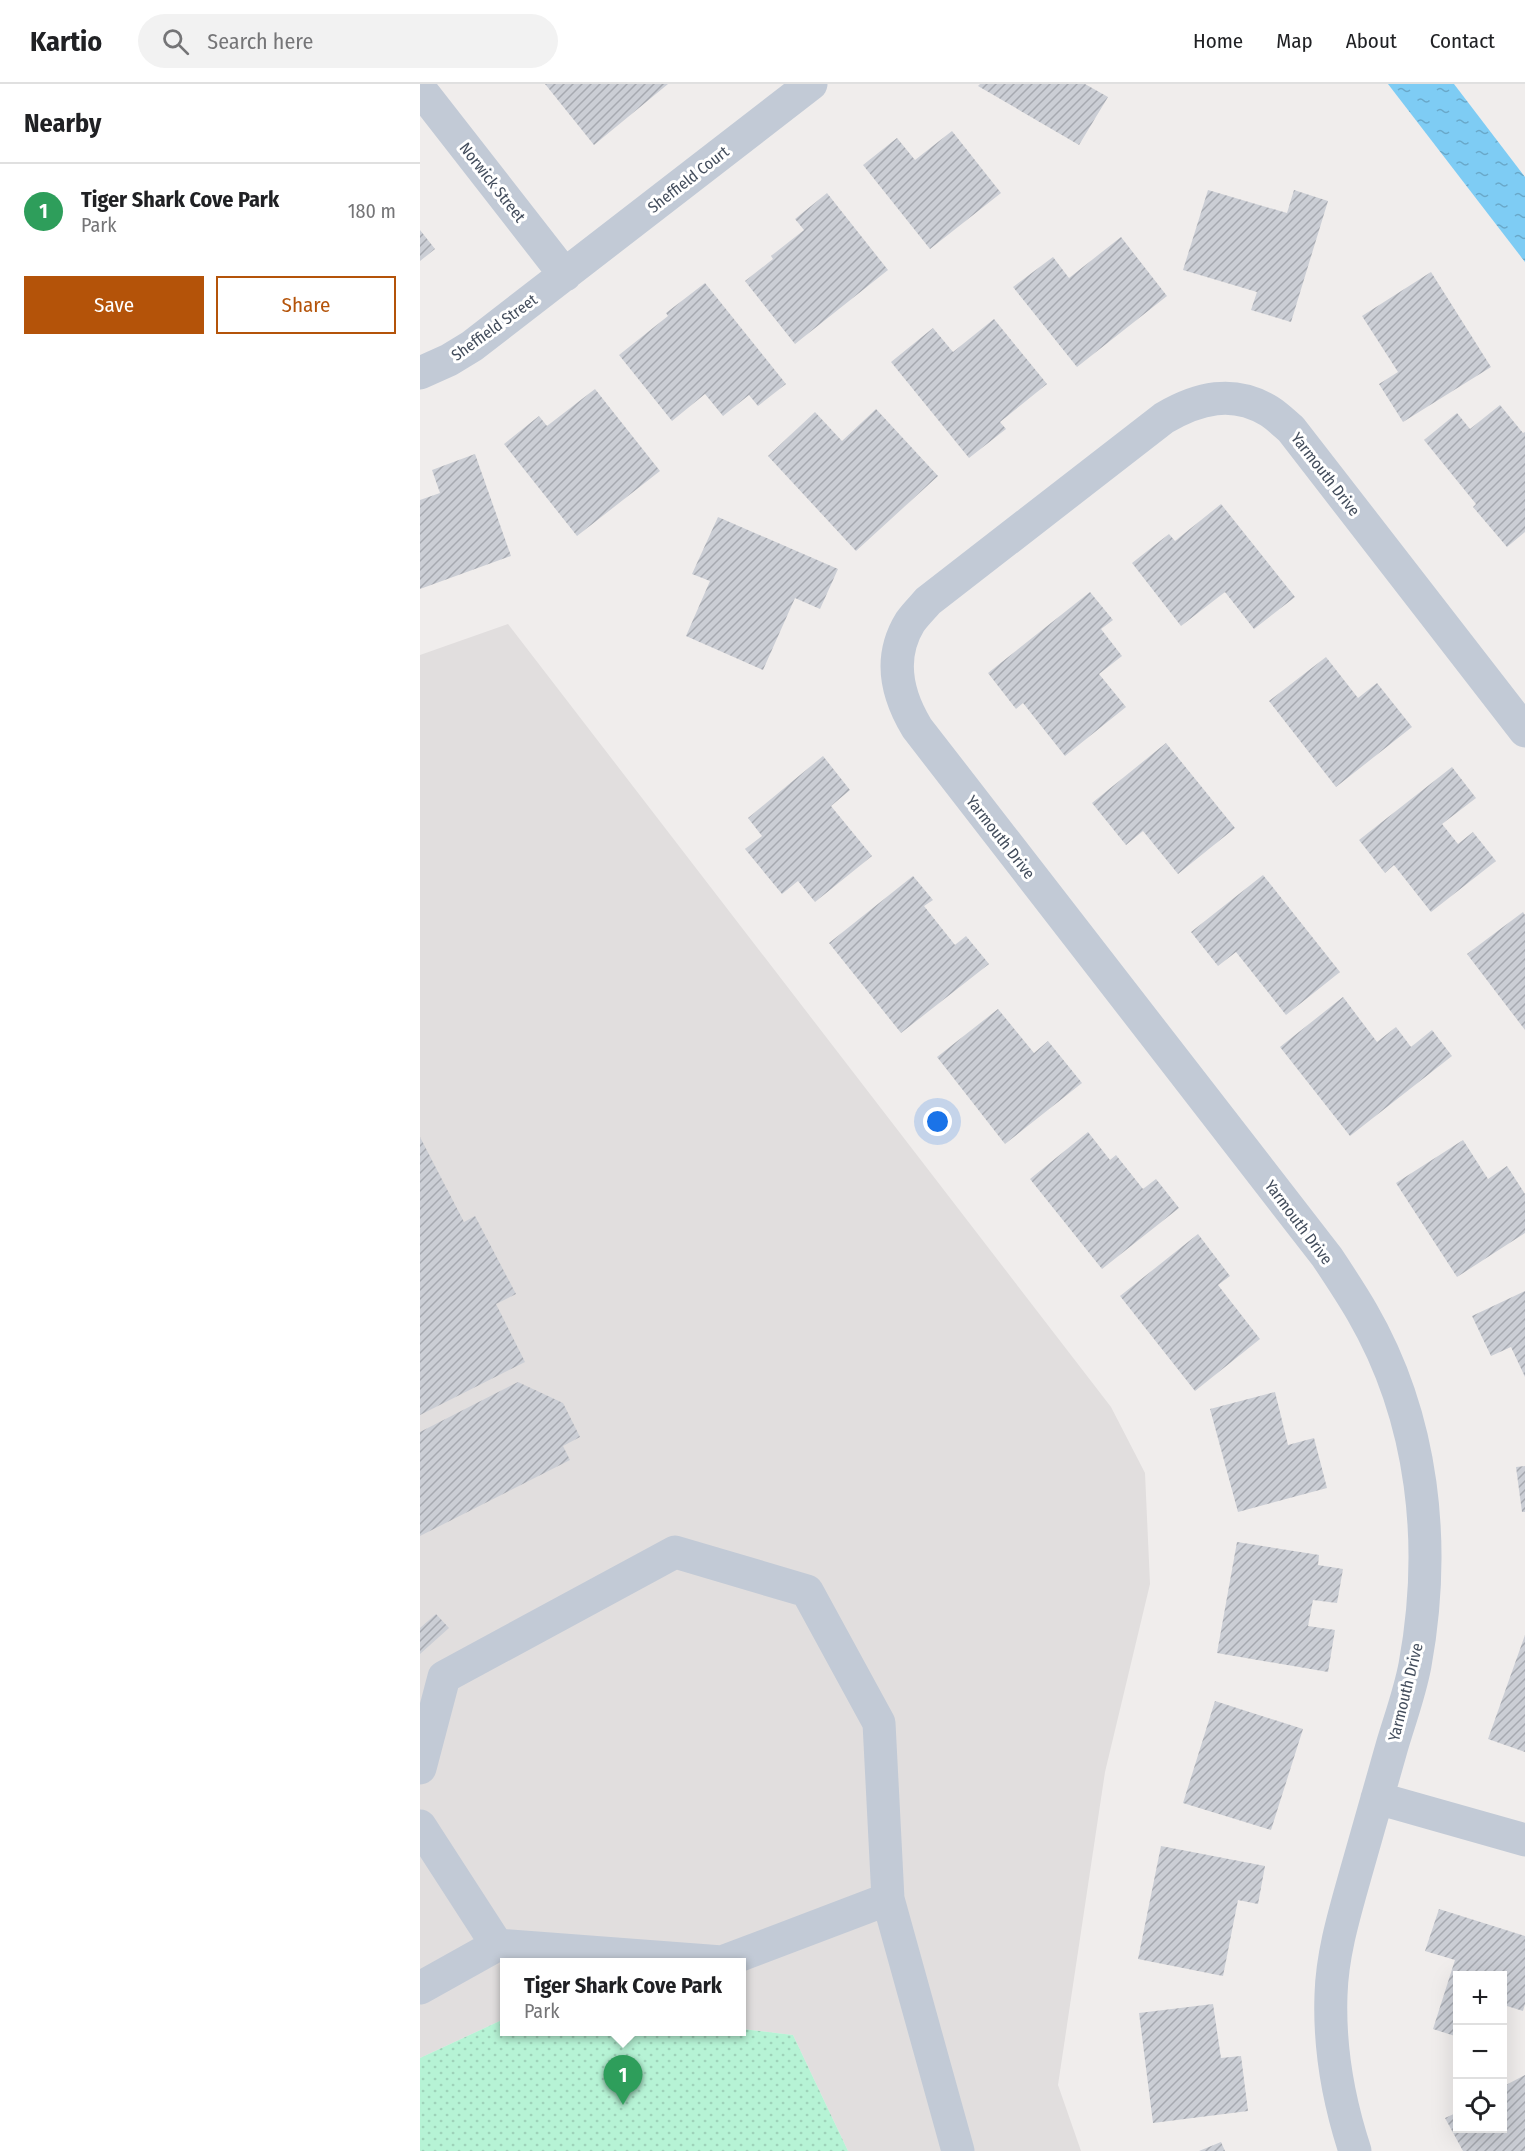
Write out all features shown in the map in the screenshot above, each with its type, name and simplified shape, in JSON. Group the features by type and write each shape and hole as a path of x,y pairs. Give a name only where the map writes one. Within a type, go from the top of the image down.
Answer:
{"street":[{"name":"Sheffield Court","path":"565,275 811,84"},
{"name":"Norwick Street","path":"420,89 565,275"},
{"name":"Sheffield Street","path":"420,373 449,360 472,346 565,275"},
{"name":"Yarmouth Drive","path":"1355,2151 1341,2109 1332,2051 1330,1994 1338,1936 1414,1667 1425,1601 1426,1535 1412,1437 1391,1373 1363,1313 1327,1257 917,728 904,706 897,678 899,650 910,623 928,601 1164,418 1186,405 1214,398 1242,400 1269,411 1291,429 1525,731"},
{"path":"420,1768 444,1677 675,1552 807,1591 879,1723 888,1899 958,2151"},
{"path":"1377,1798 1525,1840"},
{"path":"420,1826 497,1945"},
{"path":"733,1958 888,1899"},
{"path":"420,1988 497,1945 669,1958"}],"shaded area":[{"path":"508,624 1111,1407 1145,1473 1150,1584 1105,1772 1058,2085 1081,2151 848,2151 793,2035 746,2029 746,1958 500,1958 500,2021 420,2058 420,655"}],"green space":[{"path":"500,2021 500,2036 746,2036 746,2029 793,2035 848,2151 420,2151 420,2058"}],"water":[{"path":"1388,84 1454,84 1525,177 1525,262"}],"building":[{"path":"545,84 668,84 594,145"},
{"path":"980,84 1085,84 1108,97 1079,145 978,86"},
{"path":"952,131 1001,193 930,249 863,165 897,138 915,160"},
{"path":"1208,190 1287,213 1294,190 1328,201 1291,322 1251,310 1257,292 1183,270"},
{"path":"827,193 888,270 795,344 745,281 773,259 771,256 804,230 795,219"},
{"path":"420,230 435,249 420,261"},
{"path":"1121,237 1167,296 1077,367 1013,287 1053,257 1069,278"},
{"path":"1431,272 1491,367 1403,422 1379,384 1398,372 1362,316"},
{"path":"705,283 786,384 758,406 749,395 723,416 705,394 672,421 619,355 668,316 666,313"},
{"path":"994,319 1047,384 1000,422 1006,429 969,458 891,362 933,328 953,352"},
{"path":"595,389 660,471 577,536 504,444 539,416 547,426"},
{"path":"1500,405 1523,433 1525,432 1525,532 1507,547 1473,507 1476,504 1424,440 1457,413 1470,429"},
{"path":"876,409 938,476 856,551 768,456 815,412 842,441"},
{"path":"475,454 511,556 420,589 420,500 440,493 432,470"},
{"path":"1221,504 1295,597 1254,629 1225,592 1181,626 1132,563 1169,534 1175,541"},
{"path":"718,517 838,569 820,609 795,598 763,670 686,636 710,581 692,574"},
{"path":"1090,592 1113,620 1101,629 1122,656 1099,674 1126,707 1065,756 1023,703 1016,709 988,673"},
{"path":"1326,657 1358,698 1377,683 1412,727 1336,787 1269,701"},
{"path":"1166,743 1235,828 1178,874 1143,831 1126,845 1092,803"},
{"path":"823,756 850,790 831,806 872,856 815,902 798,881 782,894 745,849 762,836 748,818"},
{"path":"1452,767 1476,798 1442,824 1458,844 1473,832 1496,861 1431,912 1394,865 1385,873 1359,840"},
{"path":"1263,875 1340,972 1286,1015 1236,952 1218,966 1191,932"},
{"path":"913,876 933,900 924,906 955,945 966,936 989,964 901,1033 829,943"},
{"path":"1523,912 1525,915 1525,1030 1467,954"},
{"path":"1343,997 1377,1042 1396,1027 1411,1047 1432,1030 1452,1056 1350,1136 1280,1047"},
{"path":"998,1009 1034,1053 1048,1041 1082,1083 1005,1144 937,1057"},
{"path":"1088,1132 1110,1160 1116,1155 1143,1189 1156,1179 1179,1208 1102,1269 1030,1179"},
{"path":"420,1137 464,1222 475,1216 516,1294 496,1304 525,1362 420,1415"},
{"path":"1463,1140 1488,1179 1507,1166 1525,1194 1525,1233 1457,1277 1396,1183"},
{"path":"1198,1234 1230,1276 1218,1285 1260,1339 1195,1391 1120,1296"},
{"path":"1525,1291 1525,1377 1511,1347 1491,1356 1472,1316"},
{"path":"518,1382 563,1403 580,1437 563,1446 570,1460 420,1536 420,1432"},
{"path":"1275,1392 1288,1445 1314,1438 1327,1488 1238,1512 1210,1409"},
{"path":"1525,1466 1525,1512 1522,1512 1516,1467"},
{"path":"1237,1542 1319,1555 1318,1565 1343,1569 1337,1603 1313,1600 1308,1626 1335,1630 1328,1672 1217,1653"},
{"path":"436,1614 449,1628 420,1654 420,1628"},
{"path":"1525,1635 1525,1752 1488,1739"},
{"path":"1215,1701 1303,1729 1271,1830 1183,1803"},
{"path":"1161,1846 1265,1866 1258,1904 1238,1900 1223,1976 1138,1959"},
{"path":"1439,1909 1525,1936 1525,2004 1523,2011 1507,2006 1507,1971 1453,1971 1453,2035 1433,2029 1455,1960 1425,1951"},
{"path":"1213,2004 1221,2058 1241,2056 1248,2111 1153,2123 1139,2013"},
{"path":"1525,2075 1525,2151 1463,2151 1453,2133 1507,2133 1507,2084"},
{"path":"1453,2114 1453,2133 1445,2118"},
{"path":"1221,2142 1225,2151 1199,2151"}],"place":[{"name":"Tiger Shark Cove Park","path":"623,2105"}]}
